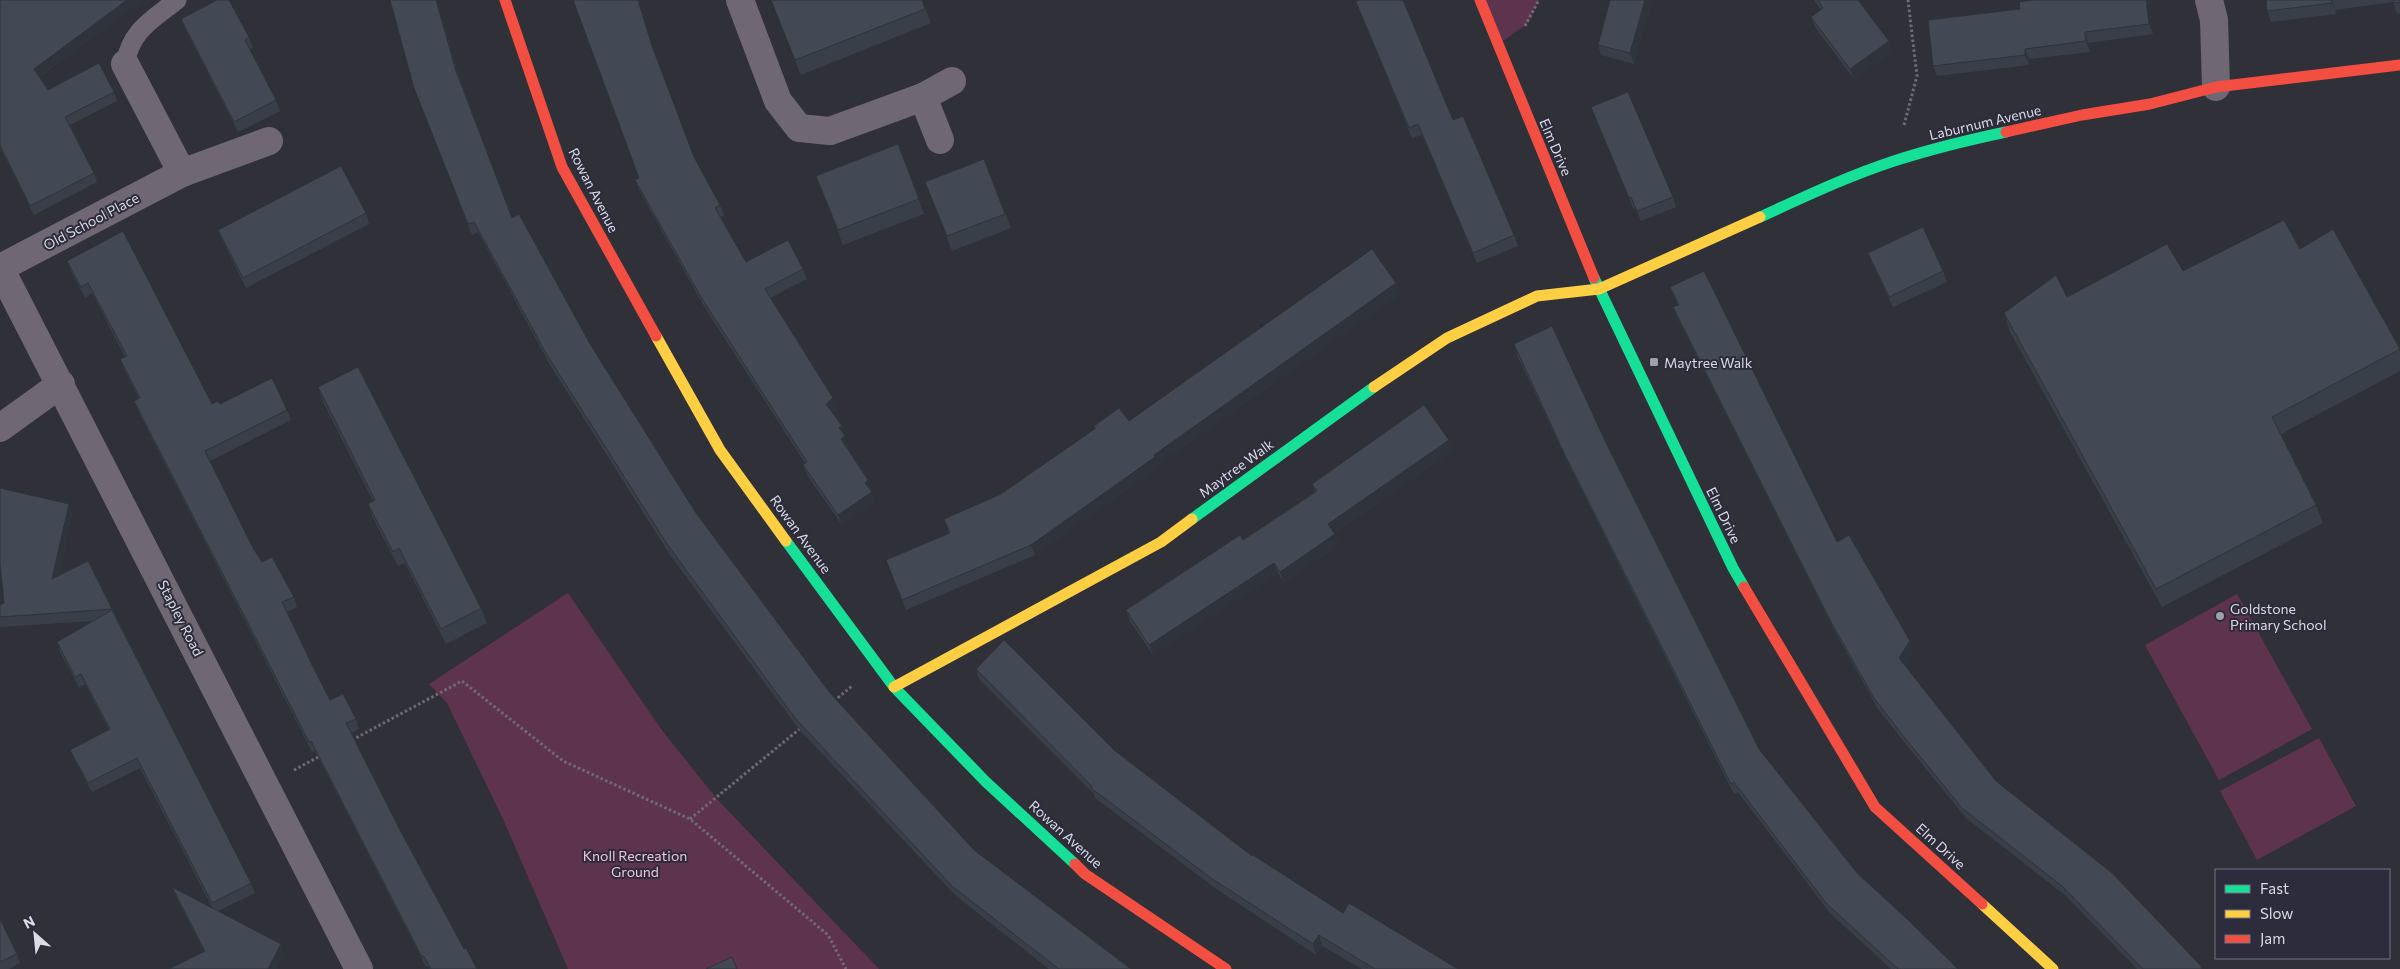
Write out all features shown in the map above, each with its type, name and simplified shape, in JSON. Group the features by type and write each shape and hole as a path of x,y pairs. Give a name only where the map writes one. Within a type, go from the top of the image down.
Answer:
{"street":[{"name":"Rowan Avenue","path":"505,0 562,167 716,442 878,666 894,687 986,782 1085,874 1226,969"},
{"path":"740,0 778,101 799,128 830,130 923,97 952,81"},
{"name":"Elm Drive","path":"1480,0 1599,289 1733,568 1875,807 2053,969"},
{"path":"2209,0 2214,20 2216,87"},
{"path":"125,64 182,174"},
{"name":"Laburnum Avenue","path":"1599,289 1844,179 1893,161 1966,141 2082,115 2150,104 2216,87 2400,65"},
{"path":"923,97 940,140"},
{"name":"Old School Place","path":"0,268 182,174 269,141"},
{"name":"Stapley Road","path":"0,268 359,969"},
{"name":"Maytree Walk","path":"894,687 1161,542 1363,394 1447,338 1537,296 1599,289"},
{"path":"0,428 61,384"}],"lane":[{"path":"125,64 128,48 139,31 177,0"}],"path":[{"path":"1893,161 1917,76 1908,0"},
{"path":"832,703 878,666"},
{"path":"351,740 462,681 563,761 690,819 828,935 846,969"},
{"path":"690,819 808,722"},
{"path":"266,785 326,754"}],"green space":[{"path":"1480,0 1539,0 1527,24 1497,45"},
{"name":"Knoll Recreation Ground","path":"568,593 661,729 716,798 879,969 568,969 503,819 447,703 429,684"},
{"path":"2237,594 2312,729 2219,780 2145,645"},
{"path":"2319,738 2356,806 2257,860 2220,791"}],"building":[{"path":"0,0 127,0 34,69 48,90 99,63 114,92 65,117 94,173 30,206 0,145"},
{"path":"217,0 229,0 249,37 245,40 276,100 234,122 181,19"},
{"path":"390,0 436,0 456,71 512,218 519,214 590,344 696,513 830,693 974,850 1131,969 1059,969 952,886 795,718 667,544 547,355 474,222 468,224 414,88"},
{"path":"573,0 638,0 652,46 694,157 720,205 715,208 746,262 788,240 803,269 765,289 833,398 826,404 842,426 839,428 845,436 841,439 868,480 865,483 872,492 838,515 803,465 807,462 701,297 635,180 639,178"},
{"path":"771,0 922,0 925,9 795,60"},
{"path":"1357,0 1403,0 1453,120 1463,116 1514,235 1473,253 1418,124 1409,128 1356,2"},
{"path":"1610,0 1645,0 1630,53 1598,45"},
{"path":"1818,0 1858,0 1889,41 1850,69 1811,17 1823,8"},
{"path":"2034,0 2146,0 2149,24 2085,32 2086,41 2025,49 2025,55 1933,66 1928,20 2020,9 2019,2"},
{"path":"2266,0 2332,0 2332,3 2267,11"},
{"path":"2393,0 2400,0 2400,2 2394,3"},
{"path":"1628,92 1673,197 1637,211 1631,197 1629,198 1591,107"},
{"path":"898,144 919,199 838,230 816,176"},
{"path":"984,159 1005,214 947,236 925,182"},
{"path":"341,166 366,213 243,278 218,230"},
{"path":"2284,220 2300,249 2333,229 2400,349 2272,417 2316,505 2156,589 2004,313 2056,275 2067,297 2167,244 2183,271"},
{"path":"1923,227 1943,271 1889,297 1868,253"},
{"path":"123,231 212,404 218,401 220,404 272,378 287,410 205,451 253,548 262,562 272,557 294,597 282,602 314,669 330,700 343,694 356,719 346,723 401,832 464,949 466,948 477,969 431,969 424,956 422,957 134,401 140,398 120,359 127,356 88,283 81,287 67,261"},
{"path":"1372,249 1396,283 1031,545 902,600 886,560 950,533 944,519 1001,494 1096,428 1094,426 1119,408 1129,421"},
{"path":"1704,271 1837,542 1849,535 1910,641 1899,658 1996,781 2112,873 2202,969 2143,969 2062,886 1962,808 1874,698 1830,620 1673,307 1679,305 1670,287"},
{"path":"1552,326 1607,445 1759,749 1857,873 1958,969 1898,969 1826,903 1734,782 1731,784 1565,455 1514,344"},
{"path":"358,367 481,608 441,629 399,548 393,552 368,504 375,500 318,387"},
{"path":"1424,405 1449,440 1328,524 1335,534 1280,572 1274,563 1149,645 1126,610 1240,535 1243,540 1317,491 1312,484"},
{"path":"0,488 69,504 52,579 88,561 112,609 0,617 0,605 4,603 0,565"},
{"path":"112,610 251,883 212,903 137,758 88,783 70,750 110,729 81,674 75,677 57,642"},
{"path":"1004,640 1114,750 1252,856 1343,913 1349,903 1458,969 1375,969 1319,935 1313,944 1211,878 1091,788 1092,786 976,669"},
{"path":"172,887 281,944 268,969 169,969 205,951"},
{"path":"0,919 17,954 0,962"},
{"path":"732,957 737,969 706,969"}],"traffic: fast":[{"path":"1760,217 1826,187 1877,167 1936,149 2006,132"},
{"path":"1594,278 1733,568 1744,587"},
{"path":"1192,519 1374,387"},
{"path":"786,541 894,687 986,782 1075,864"}],"traffic: slow":[{"path":"1374,387 1447,338 1537,296 1599,289 1760,217"},
{"path":"656,336 720,450 786,541"},
{"path":"894,687 1161,542 1192,519"},
{"path":"1982,904 2053,969"}],"traffic: jam":[{"path":"505,0 562,167 656,336"},
{"path":"1480,0 1594,278"},
{"path":"2006,132 2082,115 2150,104 2216,87 2400,65"},
{"path":"1744,587 1875,807 1982,904"},
{"path":"1075,864 1085,874 1226,969"}],"place":[{"name":"Maytree Walk","path":"1654,362"},
{"name":"Goldstone Primary School","path":"2220,616"}]}
